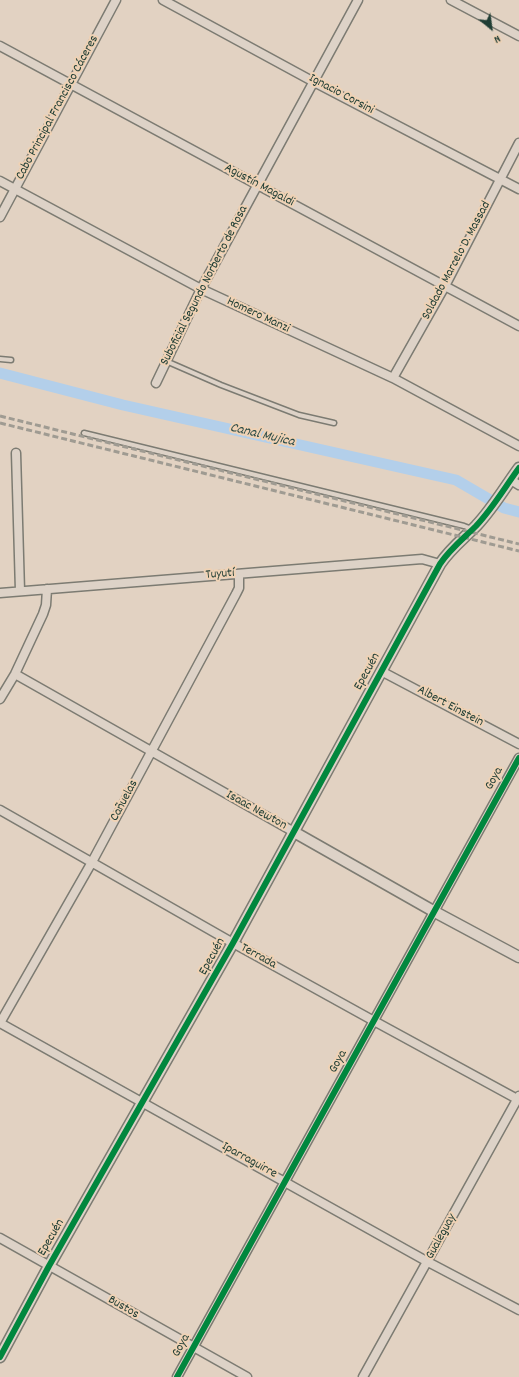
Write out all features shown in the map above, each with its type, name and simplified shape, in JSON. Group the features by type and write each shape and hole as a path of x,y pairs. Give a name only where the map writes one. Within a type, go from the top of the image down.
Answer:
{"street":[{"name":"Cabo Principal Francisco Cáceres","path":"0,217 116,0"},
{"name":"Ignacio Corsini","path":"163,0 314,82 501,178 519,189"},
{"name":"Suboficial Segundo Norberto de Rosa","path":"156,383 201,289 256,185 358,0"},
{"path":"451,0 519,36"},
{"name":"Agustín Magaldi","path":"0,46 519,326"},
{"name":"Soldado Marcelo D. Massad","path":"393,378 445,286 519,143"},
{"name":"Homero Manzi","path":"0,181 201,289 393,378 519,446"},
{"path":"16,453 20,591"},
{"name":"Epecuén","path":"0,1357 49,1266 233,943 440,564 448,553 515,482 519,468"},
{"name":"Tuyutí","path":"0,593 422,559 440,564"},
{"name":"Cañuelas","path":"0,1023 92,862 236,594 239,588 240,574"},
{"path":"0,699 14,674 43,614 46,605 47,589"},
{"name":"Albert Einstein","path":"381,671 519,744"},
{"name":"Isaac Newton","path":"14,674 434,912 519,957"},
{"name":"Goya","path":"177,1377 519,758"},
{"name":"Terrada","path":"0,810 374,1022 518,1099"},
{"name":"Iparraguirre","path":"0,1023 428,1262 519,1310"},
{"name":"Gualeguay","path":"363,1377 518,1099"},
{"name":"Bustos","path":"0,1238 247,1377"}],"lane":[{"path":"0,359 11,360"},
{"path":"166,361 221,385 299,415 334,423"},
{"path":"84,433 472,529"}],"waterway":[{"name":"Canal Mujica","path":"0,373 123,405 456,480 504,508 519,512"}],"railway":[{"path":"0,416 519,544"},
{"path":"0,423 519,551"}],"cycle path":[{"path":"0,1357 49,1266 233,943 440,564 452,549 482,519 519,468"},
{"path":"177,1377 519,758"}]}
